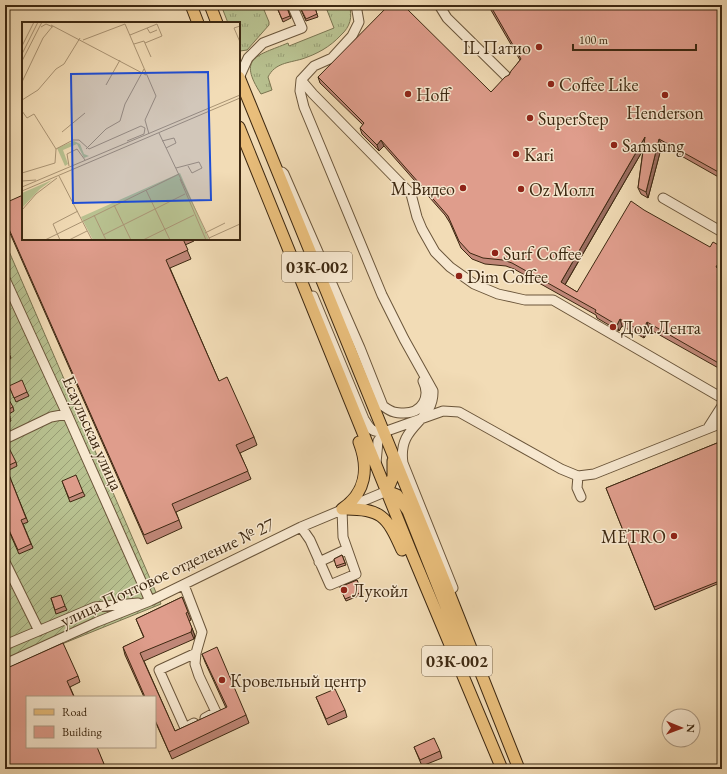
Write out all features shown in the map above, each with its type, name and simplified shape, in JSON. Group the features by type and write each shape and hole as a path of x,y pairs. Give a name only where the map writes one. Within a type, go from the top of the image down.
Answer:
{"main road":[{"path":"191,5 198,22"},
{"path":"210,5 217,22"},
{"name":"03К-002","path":"240,79 276,164 519,769"},
{"name":"03К-002","path":"240,130 376,467 502,769"},
{"path":"295,268 294,284 363,452 365,468 361,486 349,504 342,509"},
{"path":"393,455 393,477 387,491 397,495 408,511 484,700 501,724"},
{"path":"342,509 360,508 370,510 382,516 394,531 494,769"}],"street":[{"path":"240,75 248,58 263,43 302,28 292,5"},
{"path":"356,5 359,22 352,36 332,58 314,66 301,80 300,92 304,107 386,302 404,339 433,391 433,398 423,418 407,434 402,452 403,463 472,639 478,667"},
{"path":"439,5 447,18 507,77"},
{"path":"301,80 411,194 417,217 435,252 459,274 474,284 498,294 525,300 553,300 722,398"},
{"path":"276,164 288,181 360,348 383,406 395,413 407,413 417,410 424,404 427,395 426,387 386,310 386,302"},
{"path":"258,174 265,183 364,419 370,429 376,432 384,432 442,411 459,412 520,447 561,469 578,476 594,474 710,426 722,423"},
{"path":"662,198 722,232"},
{"name":"Есаульская улица","path":"5,279 67,414 149,601"},
{"path":"710,426 722,406"},
{"path":"5,439 51,417 67,414"},
{"path":"376,467 378,441 384,432"},
{"path":"578,476 577,488 582,497"},
{"name":"улица Почтовое отделение № 27","path":"5,664 97,622 184,585 301,527 387,491"},
{"path":"301,527 310,540 330,585 356,574 343,537 342,509"},
{"path":"319,562 347,548"},
{"path":"5,562 39,631"},
{"path":"184,585 202,632 196,653 195,664 216,712 185,728 159,670 196,653"},
{"path":"5,645 95,606 149,601"}],"green space":[{"path":"221,5 262,5 269,25 247,50 240,51 240,22 228,22"},
{"path":"325,5 349,5 351,18 347,29 323,50 308,57 282,64 274,69 268,77 272,90 261,94 254,82 251,72 251,65 254,60 267,51 288,43 289,46 334,28"},
{"path":"5,242 161,604 5,667"}],"building":[{"path":"276,5 286,5 290,16 282,19"},
{"path":"299,5 314,5 317,14 306,19"},
{"name":"Oz Молл","path":"389,5 403,5 491,92 505,77 509,75 521,59 490,5 722,5 722,174 659,139 646,192 638,188 645,137 561,282 577,292 631,201 644,210 710,247 713,242 722,247 722,257 716,267 722,271 722,365 647,322 642,332 620,319 617,325 595,312 596,310 512,263 503,260 483,258 470,253 459,241 448,216 442,209 381,140 377,145 360,128 364,123 318,77"},
{"path":"22,195 22,240 183,240 188,250 166,260 219,381 227,377 254,437 236,445 248,471 172,504 179,520 144,535 5,220 5,203"},
{"path":"5,344 10,354 5,356"},
{"path":"22,380 27,392 14,398 9,386"},
{"path":"8,398 13,407 7,410 10,417 5,419 5,399"},
{"name":"METRO","path":"722,441 722,580 654,607 606,488"},
{"path":"9,448 16,462 5,467 5,450"},
{"path":"9,475 26,518 21,520 31,544 18,550 5,521 5,505 7,504 5,499 5,477"},
{"path":"76,475 83,492 69,498 62,481"},
{"path":"342,555 345,563 336,566 334,559"},
{"path":"357,580 362,592 345,599 340,587"},
{"path":"61,595 65,606 55,610 51,598"},
{"path":"182,597 188,612 186,613 192,628 191,632 140,653 175,731 227,707 202,654 217,647 246,715 169,752 156,722 156,696 145,696 123,647 144,637 136,619"},
{"path":"63,643 78,676 67,681 74,696 26,696 26,748 97,748 104,764 93,769 5,769 5,669"},
{"path":"335,689 345,710 326,719 316,697"},
{"path":"434,738 440,751 420,760 414,747"},
{"path":"398,765 400,769 389,769"}],"place":[{"name":"IL Патио","path":"539,47"},
{"name":"Coffee Like","path":"551,84"},
{"name":"Hoff","path":"408,94"},
{"name":"Henderson","path":"665,95"},
{"name":"SuperStep","path":"530,118"},
{"name":"Samsung","path":"614,145"},
{"name":"Kari","path":"516,154"},
{"name":"М.Видео","path":"463,188"},
{"name":"Oz Молл","path":"521,189"},
{"name":"Surf Coffee","path":"495,253"},
{"name":"Dim Coffee","path":"459,276"},
{"name":"Дом Лента","path":"613,327"},
{"name":"METRO","path":"674,536"},
{"name":"Лукойл","path":"344,590"},
{"name":"Кровельный центр","path":"222,680"}]}
